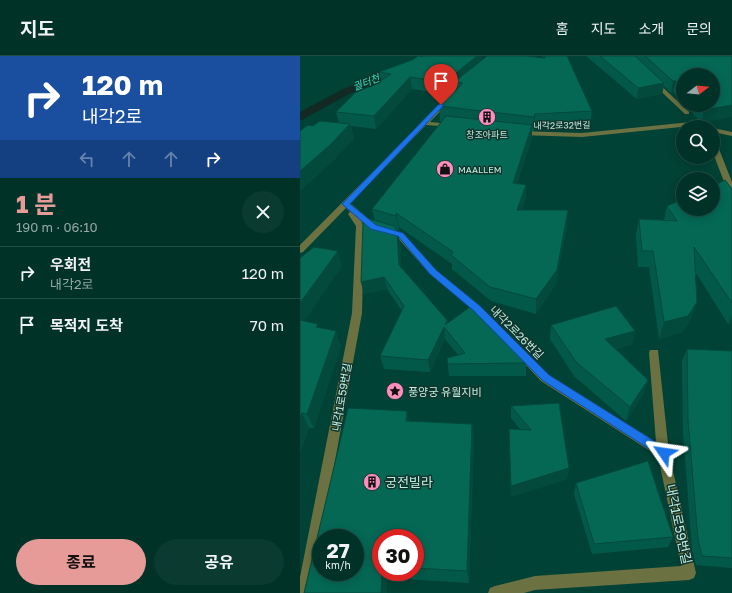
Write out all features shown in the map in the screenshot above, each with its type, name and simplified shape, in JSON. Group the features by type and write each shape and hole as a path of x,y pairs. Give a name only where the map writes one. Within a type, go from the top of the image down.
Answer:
{"street":[{"path":"649,77 687,113"},
{"path":"300,250 346,204 458,86 470,78"},
{"path":"424,123 458,127"},
{"name":"내각2로32번길","path":"508,132 537,135 582,135 676,126"},
{"path":"720,131 732,134"},
{"path":"720,162 732,192"},
{"name":"내각2로26번길","path":"346,204 374,227 400,234 433,272 477,308 545,378 664,453"},
{"name":"내각1로59번길","path":"304,593 357,313 360,226 346,204"},
{"name":"내각1로59번길","path":"495,593 535,584 689,573 664,453 654,353"}],"water":[{"name":"궐터천","path":"431,56 448,56 349,94 300,121 300,112 343,89"}],"building":[{"path":"418,56 477,56 445,82 410,77 374,116 336,112 356,92 374,85 391,74 379,72 412,60"},
{"path":"487,56 526,56 545,58 545,56 567,56 592,111 535,114 534,117 439,106 463,83 454,82"},
{"path":"600,56 635,56 664,83 638,88"},
{"path":"645,56 731,56 732,105 720,107 720,68 676,68 676,81 673,81"},
{"path":"446,116 532,125 513,183 526,185 517,210 568,210 557,270 536,299 490,287 451,255 453,252 396,213 396,216 372,209"},
{"path":"320,121 350,124 329,146 300,171 300,131 308,125 313,126"},
{"path":"725,180 732,189 732,303 694,247 697,302 688,316 664,322 653,251 642,251 639,219 677,221 667,206 676,202 676,216 720,216 720,182"},
{"path":"366,218 394,226 397,230 399,265 447,320 445,325 470,307 526,363 448,364 447,358 465,353 444,327 428,360 380,356 404,306 384,277 361,282 363,223"},
{"path":"314,247 338,251 300,303 300,258"},
{"path":"616,306 635,331 605,339 648,380 630,407 576,362 551,325"},
{"path":"300,320 318,324 316,327 336,331 307,414 302,413 300,419"},
{"path":"687,349 732,351 732,558 702,556 698,540 688,420"},
{"path":"559,403 569,468 511,486 509,429 531,430 511,406"},
{"path":"348,408 407,411 406,421 472,424 467,571 424,569 424,529 372,529 372,581 382,581 381,593 304,593 312,559 312,581 364,581 364,529 319,529"},
{"path":"648,461 673,537 594,544 576,483"}],"place":[{"name":"창조아파트","path":"487,117"},
{"name":"MAALLEM","path":"445,169"},
{"name":"풍양궁 유월지비","path":"395,391"},
{"name":"궁전빌라","path":"372,482"}],"route":[{"path":"441,105 346,204 374,227 400,234 433,272 477,308 545,378 664,453"}]}
